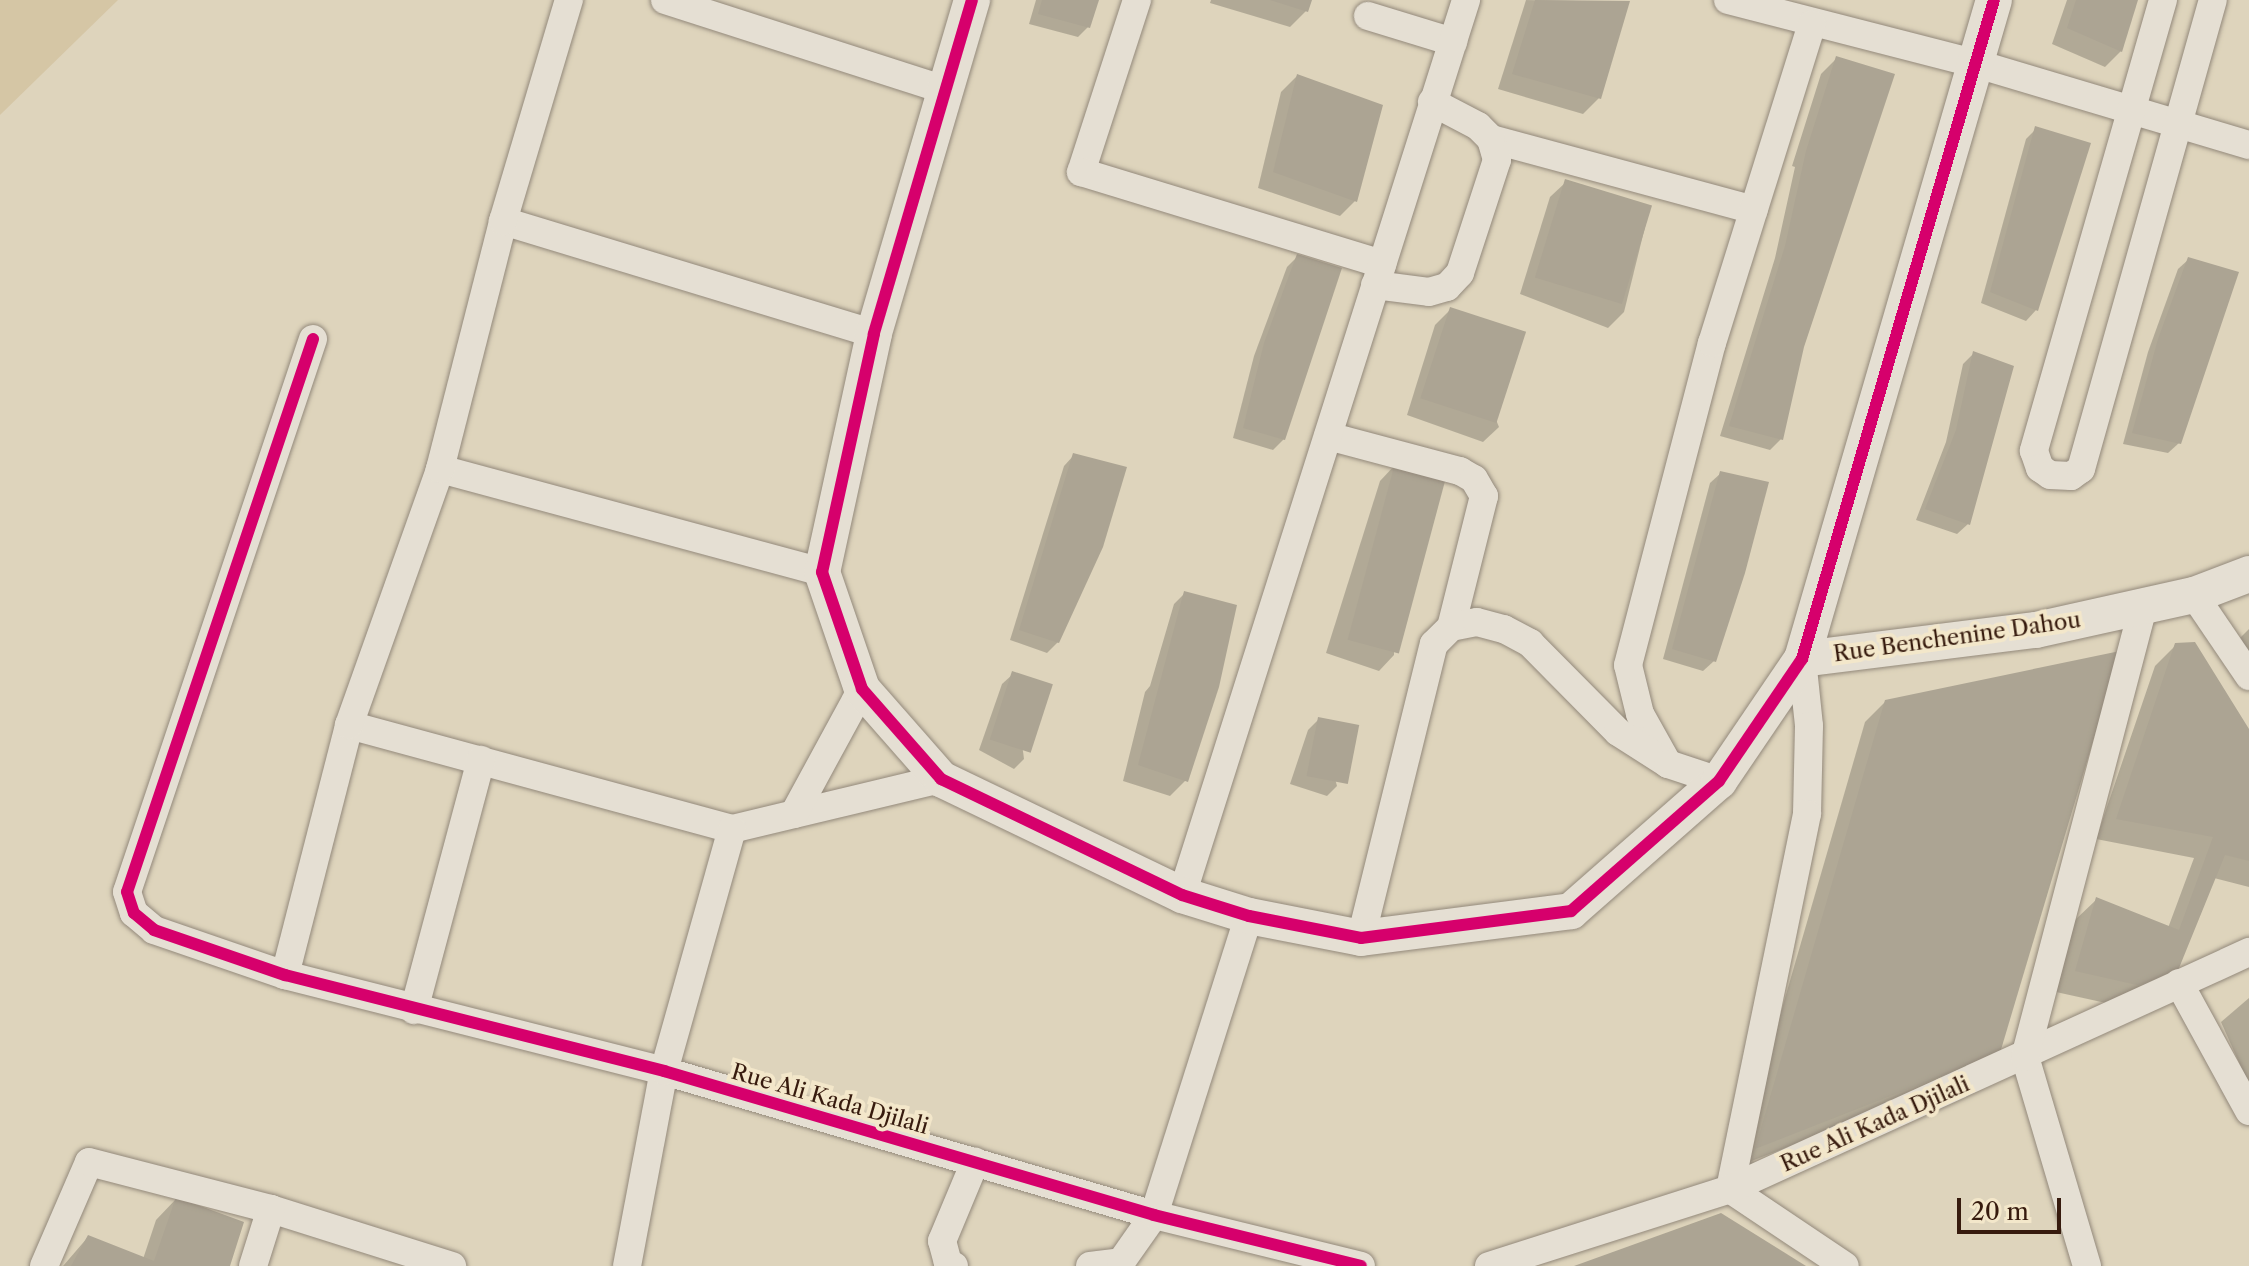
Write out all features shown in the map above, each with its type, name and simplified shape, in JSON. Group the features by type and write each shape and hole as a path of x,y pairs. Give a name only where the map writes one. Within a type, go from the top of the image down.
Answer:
{"street":[{"path":"285,975 349,725 440,469 503,221 569,0"},
{"path":"972,0 874,334 822,572 862,689 941,779 1182,895 1249,916 1361,938 1571,911 1719,781 1802,659 1994,0"},
{"path":"1137,0 1081,172 1429,292 1447,287 1460,273 1497,160 1491,139 1478,126 1432,102"},
{"path":"1182,895 1466,0"},
{"path":"1728,0 1812,24 1974,63 2249,145"},
{"path":"2163,0 2034,451 2040,468 2050,475 2071,476 2081,469 2213,0"},
{"path":"680,2 946,90"},
{"path":"1368,16 1453,42"},
{"path":"1668,764 1640,714 1628,665 1712,343 1812,24"},
{"path":"1491,139 1754,210"},
{"path":"503,221 874,334"},
{"name":"Rue Ali Kada Djilali","path":"313,339 127,892 134,913 154,930 285,975 664,1071 1154,1215 1361,1266"},
{"path":"1328,436 1460,471 1474,479 1484,496 1451,627 1434,644 1361,938"},
{"path":"440,469 822,572"},
{"name":"Rue Benchenine Dahou","path":"1802,659 2036,630 2194,595 2249,574"},
{"path":"2194,595 2249,676"},
{"path":"2087,1266 2025,1057 2143,606"},
{"path":"1451,627 1477,622 1504,629 1530,643 1618,732 1668,764 1719,781"},
{"path":"1802,659 1809,726 1807,814 1730,1189 1845,1266"},
{"path":"794,814 862,689"},
{"path":"349,725 732,829 941,779"},
{"path":"414,1010 481,760"},
{"path":"627,1266 664,1071 732,829"},
{"path":"1090,1266 1121,1262 1154,1215 1249,916"},
{"name":"Rue Ali Kada Djilali","path":"1489,1266 1730,1189 2025,1057 2249,952"},
{"path":"2179,983 2249,1111"},
{"path":"44,1266 89,1162 271,1209 452,1266"},
{"path":"954,1266 948,1263 942,1241 975,1162"},
{"path":"253,1266 271,1209"}],"shaded area":[{"path":"0,0 118,0 0,115"}],"building":[{"path":"1042,0 1099,0 1090,28 1038,14"},
{"path":"1270,0 1312,0 1308,12"},
{"path":"1535,0 1630,1 1601,99 1512,74"},
{"path":"2076,0 2138,0 2122,52 2067,28"},
{"path":"1836,56 1895,74 1804,347 1783,440 1729,426 1785,246 1806,151"},
{"path":"1297,74 1383,105 1357,202 1273,172"},
{"path":"2035,126 2091,143 2038,311 1990,292"},
{"path":"1565,179 1652,206 1622,304 1535,277"},
{"path":"1297,254 1342,268 1285,440 1243,428 1264,343"},
{"path":"2188,257 2239,272 2181,444 2132,433 2158,339"},
{"path":"1450,307 1526,332 1496,423 1420,398"},
{"path":"1973,351 2014,366 1970,525 1925,509 1956,430"},
{"path":"1073,453 1127,467 1103,547 1059,643 1019,630"},
{"path":"1395,463 1446,477 1399,653 1348,640"},
{"path":"1720,471 1769,482 1745,573 1716,662 1672,649"},
{"path":"1184,591 1237,605 1219,687 1188,782 1138,765"},
{"path":"2195,642 2249,729 2249,861 2225,855 2177,973 2137,985 2075,971 2096,897 2179,930 2213,837 2116,819 2175,643"},
{"path":"2120,651 2000,1053 1755,1149 1885,700"},
{"path":"1012,671 1053,684 1031,753 990,739"},
{"path":"1318,717 1359,725 1348,784 1307,776"},
{"path":"176,1197 244,1222 230,1266 71,1266 88,1235 154,1261"},
{"path":"1721,1213 1806,1266 1574,1266"}],"cycle path":[{"path":"972,0 874,334 822,572 862,689 941,779 1182,895 1249,916 1361,938 1571,911 1719,781 1802,659 1994,0"},
{"path":"313,339 127,892 134,913 154,930 285,975 664,1071 1154,1215 1361,1266"}]}
